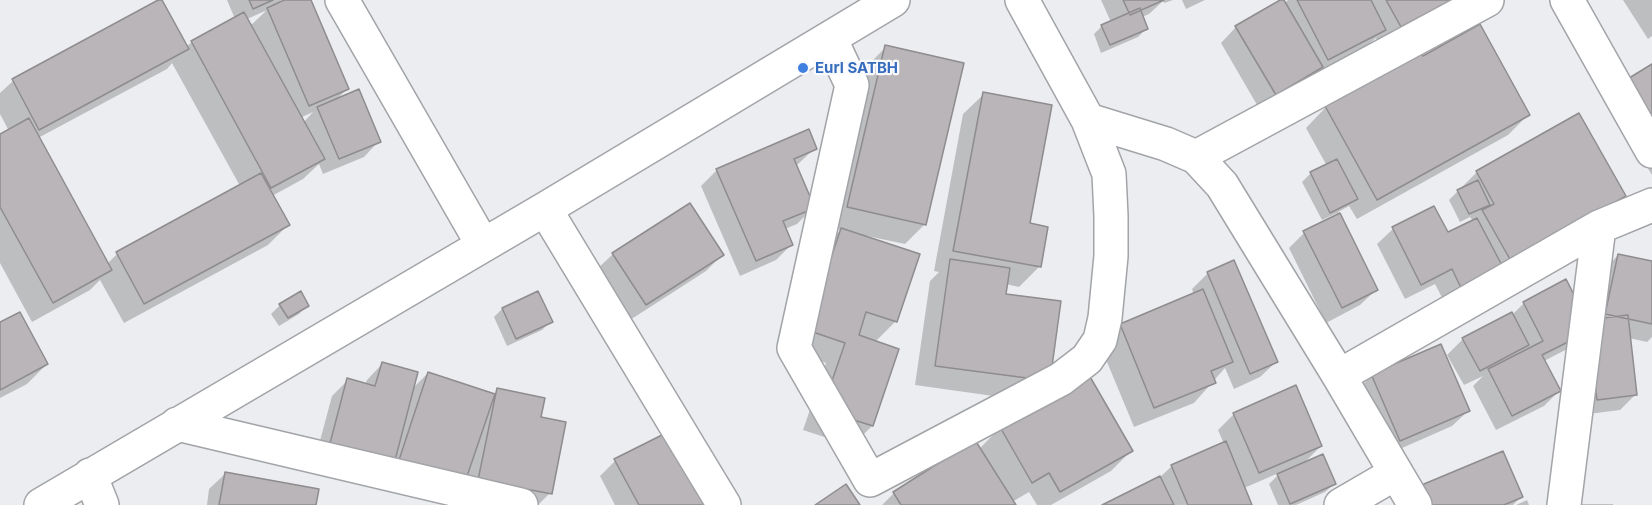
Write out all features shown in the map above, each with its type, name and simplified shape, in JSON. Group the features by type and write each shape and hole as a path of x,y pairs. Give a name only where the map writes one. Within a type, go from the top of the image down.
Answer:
{"street":[{"path":"342,0 483,245"},
{"path":"41,505 545,209 893,0"},
{"path":"830,38 852,85 794,348 870,480 1061,379 1087,359 1100,340 1105,318 1109,277 1111,216 1109,174 1088,120 1022,0"},
{"path":"1196,157 1487,0"},
{"path":"1567,0 1652,151"},
{"path":"1088,120 1166,144 1196,157 1222,185 1415,505"},
{"path":"1339,376 1599,227 1652,205"},
{"path":"545,209 724,505"},
{"path":"1564,505 1599,227"},
{"path":"177,424 521,505"},
{"path":"1341,505 1396,473"},
{"path":"90,475 102,505"}],"building":[{"path":"158,0 162,0 189,49 39,130 12,79"},
{"path":"249,0 273,0 253,9"},
{"path":"284,0 311,0 349,89 309,106 267,8"},
{"path":"1123,0 1164,0 1130,15"},
{"path":"1280,0 1284,0 1323,67 1276,95 1235,26"},
{"path":"1297,0 1371,0 1386,30 1328,60"},
{"path":"1386,0 1452,0 1401,27"},
{"path":"1140,8 1148,29 1110,45 1101,25"},
{"path":"244,12 325,159 271,188 191,41"},
{"path":"1480,24 1530,115 1377,200 1325,106 1421,53 1423,56"},
{"path":"885,45 964,63 926,225 847,207"},
{"path":"1652,64 1652,134 1621,83"},
{"path":"359,89 381,142 339,159 317,107"},
{"path":"983,92 1052,105 1030,223 1048,227 1041,267 953,251"},
{"path":"1579,113 1626,196 1511,261 1482,210 1494,204 1476,171"},
{"path":"29,118 112,270 53,303 0,207 0,134"},
{"path":"809,129 817,149 794,159 815,208 783,221 793,245 756,261 716,169"},
{"path":"1337,159 1358,199 1330,213 1310,172"},
{"path":"261,173 290,225 144,304 116,252"},
{"path":"1478,180 1490,205 1469,214 1457,190"},
{"path":"690,203 724,255 646,305 612,253"},
{"path":"1434,206 1448,232 1477,218 1506,273 1464,294 1452,269 1421,285 1392,227"},
{"path":"1340,213 1378,290 1342,308 1303,231"},
{"path":"841,228 920,254 897,322 866,312 859,335 899,349 873,426 822,410 845,343 807,330"},
{"path":"1618,254 1652,261 1652,324 1605,314"},
{"path":"950,259 1010,268 1006,294 1061,301 1050,381 935,366"},
{"path":"1234,260 1278,362 1250,374 1207,272"},
{"path":"1566,279 1592,330 1542,355 1561,391 1512,416 1488,369 1543,341 1523,302"},
{"path":"1203,289 1233,362 1211,371 1216,383 1154,408 1120,324"},
{"path":"301,291 309,306 288,318 279,304"},
{"path":"538,291 553,322 516,339 502,308"},
{"path":"20,312 48,364 0,390 0,322"},
{"path":"1512,312 1529,345 1480,371 1462,338"},
{"path":"1628,315 1637,395 1597,400 1587,320"},
{"path":"1441,344 1470,411 1400,441 1371,374"},
{"path":"382,362 418,372 393,468 328,451 347,378 375,386"},
{"path":"428,372 495,394 463,488 397,466"},
{"path":"1089,375 1133,451 1060,492 1049,473 1032,483 1000,427"},
{"path":"1296,385 1322,446 1259,473 1233,413"},
{"path":"497,388 545,398 541,417 566,422 552,494 478,480"},
{"path":"670,431 708,505 639,505 614,459"},
{"path":"975,440 1016,505 901,505 893,492"},
{"path":"1226,441 1252,505 1188,505 1171,465"},
{"path":"1503,451 1523,497 1504,505 1419,505 1412,489"},
{"path":"1323,454 1336,484 1290,504 1277,474"},
{"path":"225,472 319,489 316,505 219,505"},
{"path":"1160,476 1174,505 1102,505"},
{"path":"846,484 860,505 815,505"}],"place":[{"name":"Eurl SATBH","path":"803,68"}]}
